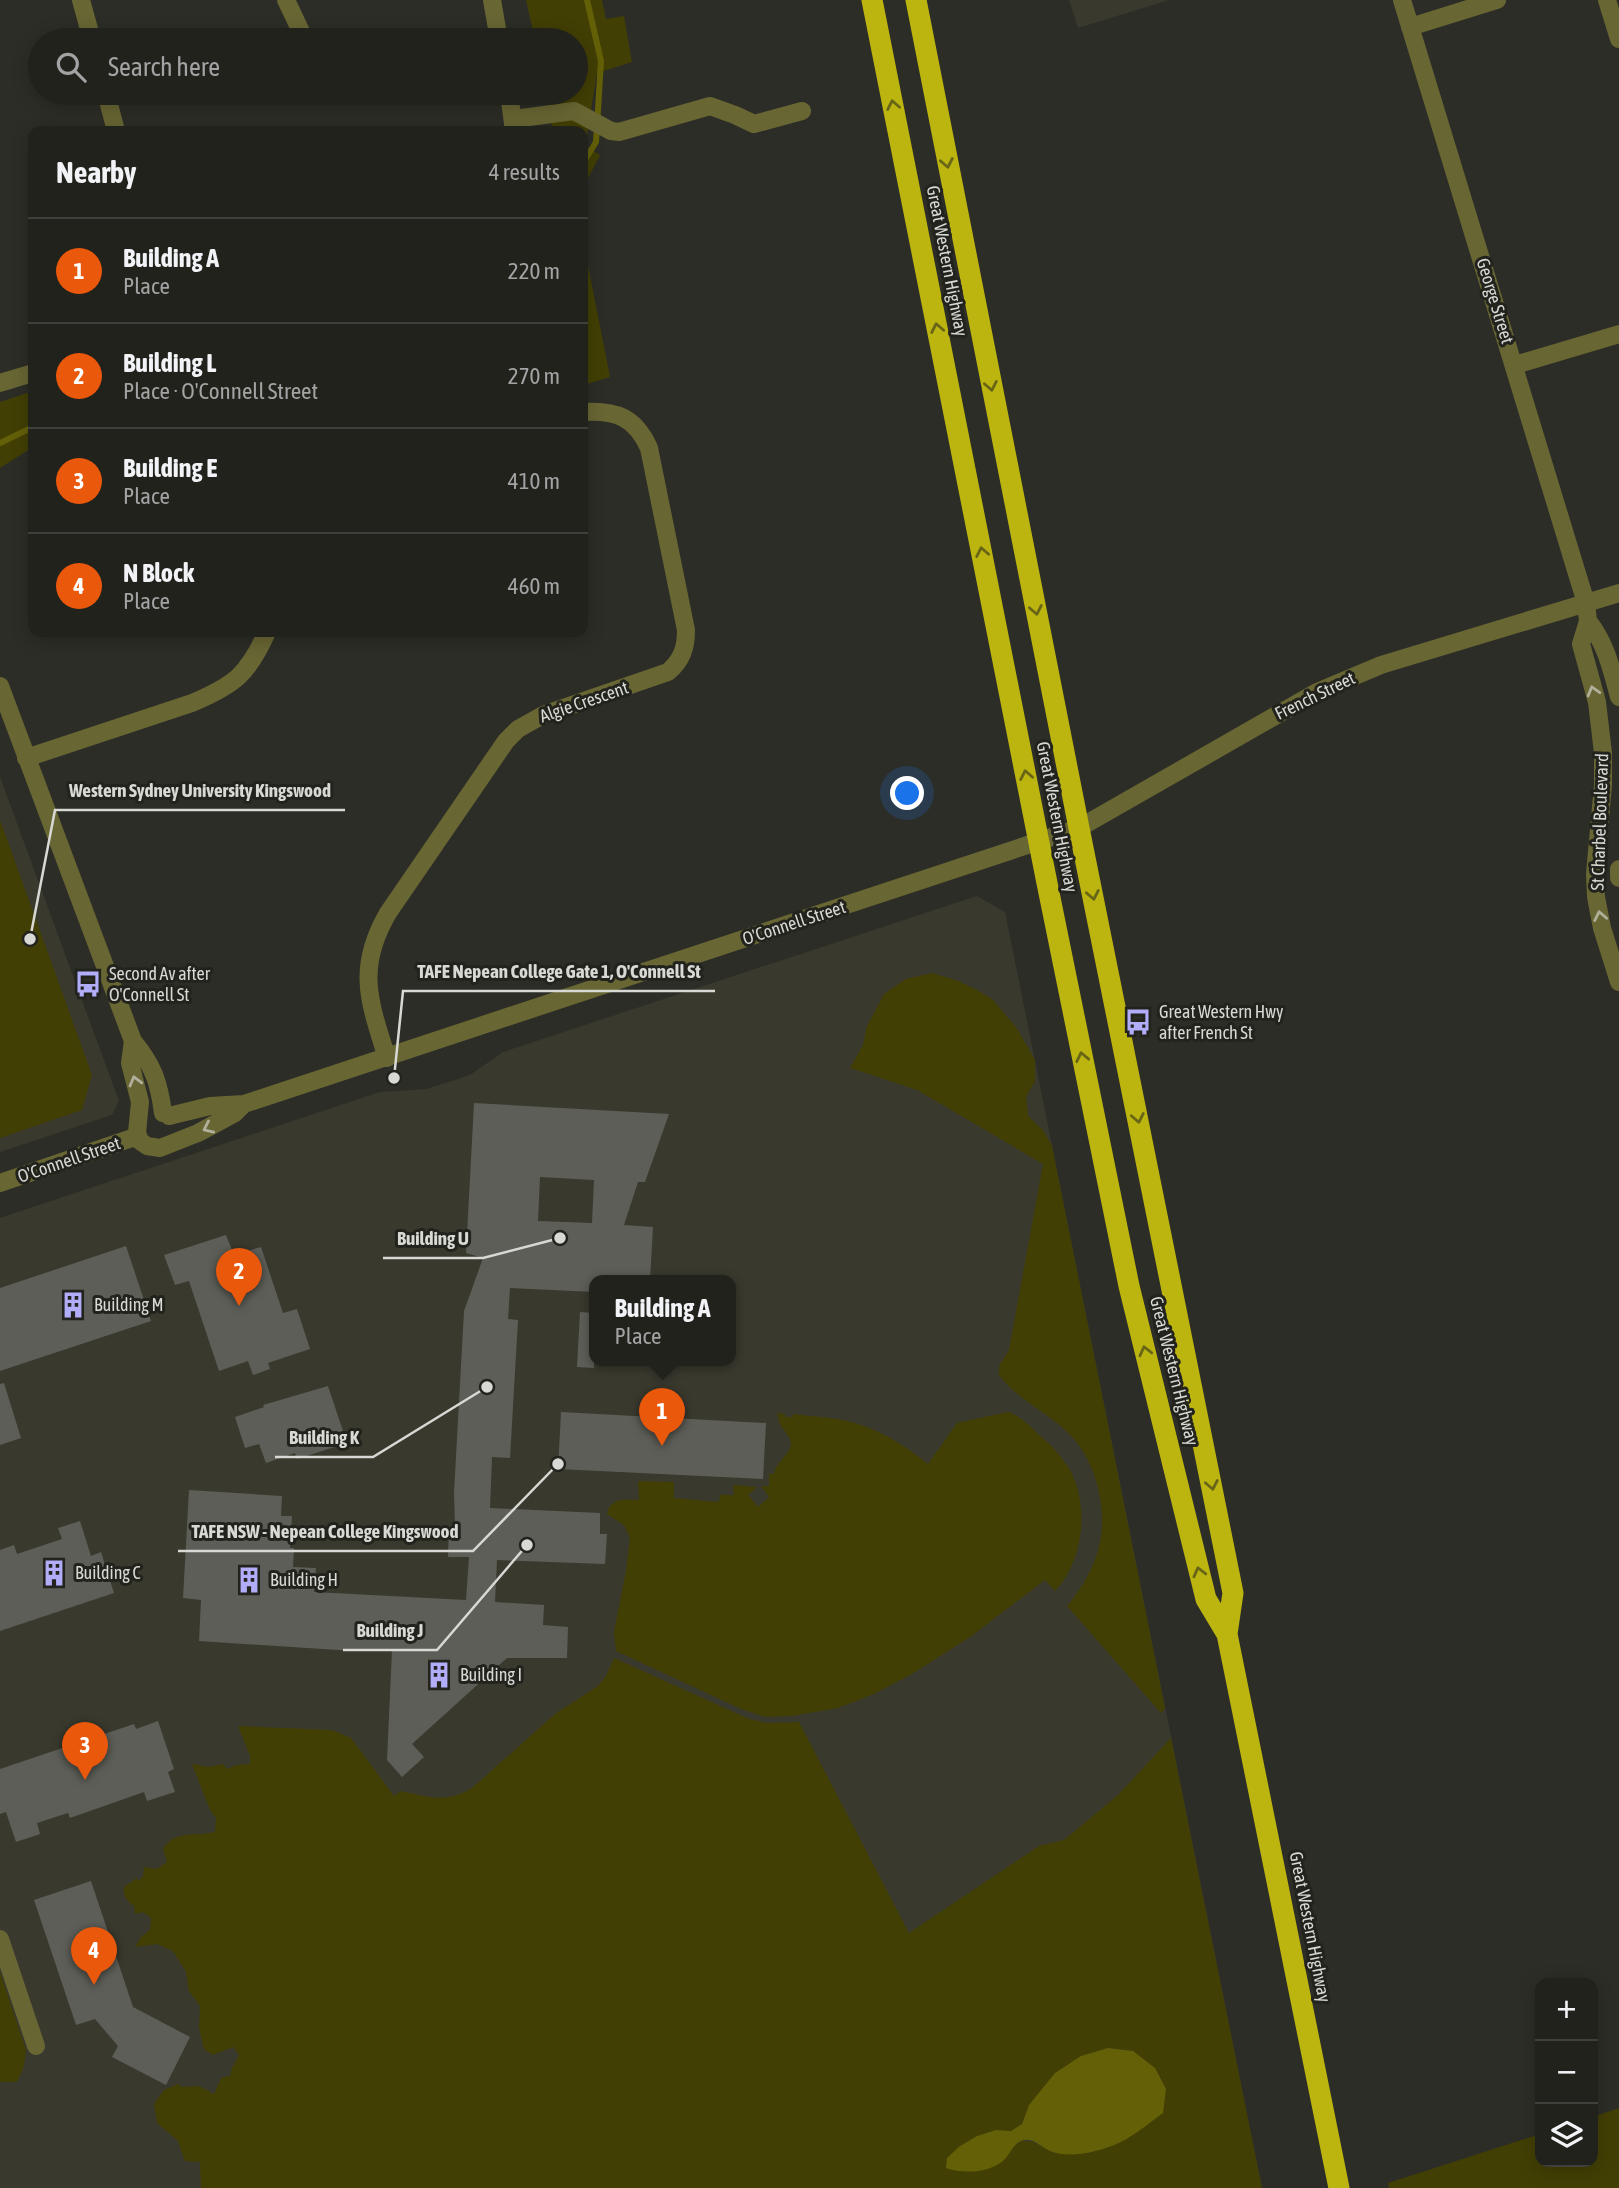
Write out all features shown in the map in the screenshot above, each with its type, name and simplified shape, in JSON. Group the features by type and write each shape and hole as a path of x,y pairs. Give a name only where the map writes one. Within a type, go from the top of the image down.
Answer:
{"highway":[{"name":"Great Western Highway","path":"872,0 1129,1286 1206,1599 1227,1634 1339,2188"},
{"name":"Great Western Highway","path":"916,0 1071,831 1233,1593 1227,1634"}],"street":[{"path":"81,0 89,28"},
{"path":"286,0 300,28"},
{"path":"492,0 497,28"},
{"name":"George Street","path":"1402,0 1515,365 1587,612"},
{"path":"1410,27 1497,0"},
{"path":"1607,0 1619,39"},
{"path":"109,105 115,126"},
{"path":"511,105 514,125 536,115 574,111 611,131 624,131 710,106 754,124 802,111"},
{"path":"1515,365 1619,334"},
{"path":"0,383 28,375"},
{"name":"Algie Crescent","path":"387,1058 368,990 369,963 376,935 388,913 506,741 518,729 543,716 668,672 682,656 686,630 649,448 644,437 630,421 613,413 588,412"},
{"name":"French Street","path":"1071,831 1317,692 1381,665 1587,612 1619,593"},
{"path":"1587,612 1611,667 1619,697"},
{"name":"St Charbel Boulevard","path":"1587,612 1581,644 1597,702 1603,753 1603,785 1595,874 1596,897 1602,928 1619,982"},
{"path":"26,758 192,704 214,694 230,685 246,670 264,637"},
{"path":"0,686 133,1041 148,1059 166,1115 172,1122 174,1132 168,1144 157,1148 149,1147 140,1141 140,1102 130,1063 133,1041"},
{"name":"O'Connell Street","path":"166,1115 210,1106 244,1104 1071,831"},
{"name":"St Charbel Boulevard","path":"1619,869 1619,878"},
{"name":"O'Connell Street","path":"168,1144 219,1123 244,1104"},
{"path":"138,1128 148,1112 166,1115"},
{"name":"O'Connell Street","path":"0,1184 138,1128"},
{"path":"0,1939 36,2046"}],"shaded area":[{"path":"526,0 602,0 606,19 624,16 632,62 597,73 588,128 552,126 548,105 588,105 588,28 532,28"},
{"path":"1069,0 1169,0 1078,28"},
{"path":"588,148 600,155 588,178"},
{"path":"588,265 610,377 588,384"},
{"path":"28,393 28,450 0,468 0,402"},
{"path":"0,777 119,1101 112,1115 0,1152"},
{"path":"0,820 92,1075 82,1110 0,1138"},
{"path":"977,896 1005,912 1262,2188 0,2188 0,1218 380,1092 427,1089 470,1075 503,1052"},
{"path":"932,973 958,981 993,1000 1016,1027 1035,1060 1035,1081 1026,1097 1028,1116 1043,1130 1052,1146 1165,1708 1161,1713 1067,1606 1095,1560 1102,1529 1100,1496 1090,1465 1065,1429 1016,1392 999,1375 999,1366 1009,1350 1043,1164 917,1090 850,1068 863,1045 867,1026 884,994 906,979"},
{"path":"1008,1412 1024,1421 1059,1455 1070,1470 1080,1500 1077,1550 1065,1579 1055,1591 1045,1580 970,1637 912,1674 874,1694 838,1708 792,1716 765,1717 741,1709 616,1651 614,1632 630,1538 624,1525 607,1514 615,1502 639,1500 638,1481 674,1482 674,1498 719,1502 720,1495 734,1495 733,1485 757,1487 748,1495 758,1507 769,1497 761,1486 769,1486 769,1474 774,1474 791,1444 777,1413 785,1414 785,1417 793,1417 793,1414 840,1419 865,1426 893,1440 928,1464 957,1423"},
{"path":"614,1658 749,1719 767,1723 799,1722 909,1933 1039,1846 1064,1840 1118,1795 1171,1738 1262,2188 201,2188 200,2162 185,2161 178,2141 157,2123 154,2104 164,2090 178,2084 182,2087 199,2086 214,2094 221,2078 230,2076 239,2055 233,2047 213,2055 204,2049 199,2028 200,2006 189,1991 186,1972 173,1951 157,1944 135,1947 141,1937 150,1930 151,1918 143,1912 135,1914 134,1906 126,1898 124,1890 124,1887 137,1878 138,1881 143,1877 144,1867 157,1869 167,1862 163,1849 174,1839 215,1832 216,1818 210,1810 192,1764 209,1767 223,1764 227,1769 250,1764 250,1756 238,1726 332,1730 351,1738 394,1796 401,1791 445,1798 472,1788 555,1714 598,1686","holes":["1108,2048 1134,2051 1052,2152 1036,2143 1024,2141 1015,2146 1003,2161 960,2146 977,2136 996,2130 1011,2131 1022,2124 1029,2105 1081,2056"]},
{"path":"0,1972 26,2050 24,2066 17,2082 0,2082"},
{"path":"1108,2048 1133,2051 1155,2068 1166,2089 1163,2113 1128,2138 1101,2150 1059,2154 1033,2141 1025,2140 1015,2145 1003,2161 990,2168 967,2172 946,2168 947,2158 977,2136 996,2130 1011,2131 1022,2124 1029,2105 1055,2073 1081,2056"},
{"path":"1619,2108 1619,2188 1389,2188 1388,2183 1535,2136 1535,2167 1598,2167 1598,2115"}],"building":[{"path":"474,1103 669,1114 645,1182 638,1182 624,1225 653,1227 650,1275 589,1275 589,1292 510,1288 508,1319 518,1320 510,1458 492,1457 490,1508 600,1513 600,1534 607,1534 605,1564 497,1560 495,1602 544,1605 543,1625 568,1627 567,1658 507,1658 412,1744 424,1757 402,1777 387,1760 392,1650 353,1651 199,1641 201,1600 183,1598 189,1490 282,1496 281,1516 292,1516 290,1548 294,1548 293,1567 316,1568 314,1592 466,1600 469,1557 448,1557 449,1526 455,1525 454,1493 464,1311 483,1258 466,1253","holes":["540,1177 594,1180 592,1223 538,1221"]},
{"path":"226,1235 234,1255 261,1247 283,1313 297,1309 310,1349 268,1363 270,1369 253,1375 248,1361 219,1371 189,1281 175,1285 164,1255"},
{"name":"Building M","path":"126,1246 151,1321 0,1371 0,1288"},
{"path":"580,1312 589,1313 589,1366 594,1368 577,1367"},
{"path":"4,1383 21,1438 0,1445 0,1384"},
{"path":"328,1386 347,1443 297,1459 295,1453 266,1463 259,1444 245,1448 235,1417 264,1407 263,1405"},
{"path":"561,1412 766,1423 763,1479 558,1469"},
{"name":"Building C","path":"80,1521 91,1556 101,1552 114,1593 0,1631 0,1550 14,1545 17,1554 62,1539 58,1528"},
{"path":"158,1721 174,1769 168,1772 175,1792 147,1801 144,1792 70,1818 68,1813 37,1823 40,1834 16,1842 6,1812 0,1814 0,1769 134,1724 136,1729"},
{"path":"91,1881 133,2007 190,2037 166,2085 112,2057 118,2046 95,2019 76,2025 34,1900"}],"waterway":[{"path":"587,0 601,61 596,142 588,155"},
{"path":"0,443 28,429"}],"place":[{"name":"Western Sydney University Kingswood","path":"30,939"},
{"name":"Second Av after O'Connell St","path":"88,984"},
{"name":"Great Western Hwy after French St","path":"1138,1022"},
{"name":"TAFE Nepean College Gate 1, O'Connell St","path":"394,1078"},
{"name":"Building U","path":"560,1238"},
{"name":"Building M","path":"73,1305"},
{"name":"Building L","path":"239,1306"},
{"name":"Building K","path":"487,1387"},
{"name":"Building A","path":"662,1446"},
{"name":"TAFE NSW - Nepean College Kingswood","path":"558,1464"},
{"name":"Building J","path":"527,1545"},
{"name":"Building C","path":"54,1573"},
{"name":"Building H","path":"249,1580"},
{"name":"Building I","path":"439,1675"},
{"name":"Building E","path":"85,1780"},
{"name":"N Block","path":"94,1985"}]}
